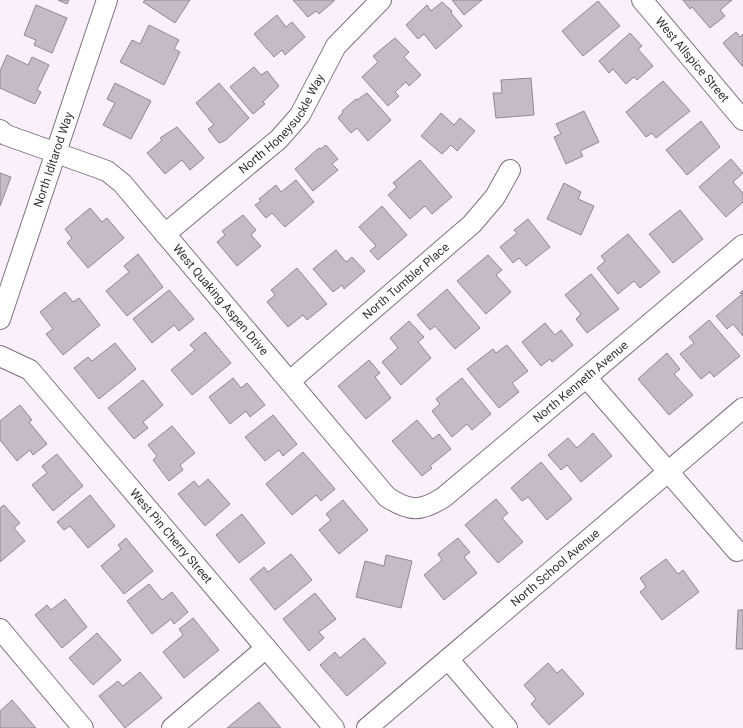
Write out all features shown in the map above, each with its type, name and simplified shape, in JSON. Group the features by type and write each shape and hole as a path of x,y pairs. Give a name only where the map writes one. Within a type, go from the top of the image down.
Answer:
{"street":[{"name":"North Iditarod Way","path":"0,319 107,0"},
{"name":"North Honeysuckle Way","path":"165,234 279,139 300,115 336,46 381,0"},
{"name":"West Allspice Street","path":"642,0 743,120"},
{"name":"West Quaking Aspen Drive","path":"0,130 6,134 107,171 122,183 388,497 400,505 414,509"},
{"name":"North Tumbler Place","path":"290,381 472,224 495,197 510,170"},
{"name":"North Kenneth Avenue","path":"414,509 431,506 444,497 743,245"},
{"name":"West Pin Cherry Street","path":"0,356 30,370 334,728"},
{"path":"586,377 737,552"},
{"name":"North School Avenue","path":"367,728 743,408"},
{"path":"0,629 82,728"},
{"path":"172,728 266,648"},
{"path":"448,659 507,728"}],"building":[{"path":"58,0 69,0 67,4"},
{"path":"145,0 190,0 175,23 143,2"},
{"path":"293,0 334,1 319,14 316,11 308,17"},
{"path":"452,0 482,0 464,15"},
{"path":"683,0 732,0 720,10 725,16 710,28 692,7 690,9"},
{"path":"598,1 620,26 583,56 562,31"},
{"path":"442,2 452,11 451,13 462,26 436,49 424,34 418,39 406,25 427,5 431,11"},
{"path":"36,5 67,18 52,53 34,45 36,40 24,35"},
{"path":"277,15 286,27 292,22 305,37 285,55 282,50 274,57 254,34"},
{"path":"149,25 179,40 174,49 180,52 164,85 120,62 132,40 140,44"},
{"path":"736,32 740,37 743,34 743,67 723,43"},
{"path":"630,33 642,46 638,49 653,66 637,80 634,77 626,84 613,69 609,73 599,61"},
{"path":"395,38 409,52 404,57 421,75 409,86 406,82 395,92 399,96 388,106 362,77 378,62 373,56"},
{"path":"7,55 28,65 32,57 49,65 37,90 41,92 35,104 0,88 0,71"},
{"path":"254,67 261,75 267,71 279,86 263,102 265,104 253,114 230,87"},
{"path":"531,78 534,115 496,118 493,93 502,93 501,80"},
{"path":"663,81 690,111 656,138 652,133 646,137 626,112"},
{"path":"115,83 151,101 131,139 103,125 115,103 107,99"},
{"path":"219,83 249,118 226,140 219,143 208,129 214,125 196,103"},
{"path":"367,93 391,120 368,141 357,128 351,133 338,118 343,112 342,111 356,99 357,100"},
{"path":"584,111 599,142 580,151 583,156 566,164 554,137 561,134 556,124"},
{"path":"441,113 454,125 460,118 475,131 457,151 451,145 442,154 421,136"},
{"path":"701,121 720,147 687,175 666,150"},
{"path":"177,127 204,158 190,170 182,160 165,174 147,153 162,140 160,138"},
{"path":"326,145 338,159 332,164 338,170 313,191 295,169 319,148 321,149"},
{"path":"731,159 743,173 733,182 743,193 743,202 726,217 699,187"},
{"path":"420,160 452,197 432,214 425,206 410,219 388,195 397,187 393,183"},
{"path":"0,173 11,177 0,206"},
{"path":"296,180 314,202 285,227 272,213 266,218 255,205 261,201 259,199 276,185 281,192"},
{"path":"564,183 581,192 578,199 594,206 581,235 547,219"},
{"path":"382,206 407,235 378,260 370,251 376,246 359,227"},
{"path":"90,208 102,222 107,218 124,238 88,268 67,243 72,238 65,229"},
{"path":"680,210 703,239 673,263 649,234"},
{"path":"243,215 256,230 251,235 261,246 237,266 217,242 225,235 222,231"},
{"path":"528,219 550,247 526,266 519,258 513,263 500,247 517,233 514,230"},
{"path":"628,234 660,272 640,288 634,281 618,294 597,268 605,261 601,256"},
{"path":"336,250 346,262 352,257 365,271 344,289 342,285 333,292 313,269"},
{"path":"138,254 163,287 127,316 106,291 129,272 124,266"},
{"path":"488,255 502,270 496,275 511,292 486,314 457,281"},
{"path":"297,268 327,304 307,320 303,315 288,327 267,302 275,295 271,290"},
{"path":"591,274 619,309 587,333 576,319 581,314 565,295"},
{"path":"447,289 480,328 455,349 435,326 430,330 417,315"},
{"path":"169,290 194,319 179,331 174,325 152,343 133,319"},
{"path":"743,290 743,336 733,324 727,329 716,316 742,294 740,293"},
{"path":"65,292 73,302 79,298 100,325 63,355 46,334 53,329 40,312"},
{"path":"709,320 740,356 714,377 710,372 701,379 680,354 694,343 689,337"},
{"path":"409,321 424,337 418,342 431,358 401,385 382,362 398,348 390,338"},
{"path":"545,323 555,335 561,330 573,345 552,362 550,359 541,366 522,342"},
{"path":"205,332 231,363 192,395 171,370 195,350 190,345"},
{"path":"115,343 136,369 99,399 74,368 88,357 92,361"},
{"path":"507,345 528,371 512,383 519,392 499,408 467,369 493,349 496,353"},
{"path":"667,353 680,369 674,374 693,395 669,415 638,379"},
{"path":"369,360 380,373 375,377 391,398 366,419 338,386"},
{"path":"233,378 241,388 247,383 265,405 250,417 246,411 230,424 209,397"},
{"path":"462,378 491,414 472,430 467,424 452,437 432,411 440,404 436,399"},
{"path":"143,380 163,405 143,422 148,428 134,439 108,408"},
{"path":"20,405 32,420 29,422 47,444 33,455 30,450 17,461 0,440 0,421"},
{"path":"273,415 297,444 283,456 279,450 265,461 245,437"},
{"path":"417,420 433,439 439,434 451,449 430,466 432,468 422,476 392,441"},
{"path":"172,426 195,453 180,465 183,470 169,481 153,460 157,456 148,445"},
{"path":"593,433 612,456 581,482 567,465 561,470 548,455 568,438 577,448"},
{"path":"303,452 335,489 321,501 316,495 292,515 266,484"},
{"path":"57,454 83,486 53,511 32,485 47,473 42,466"},
{"path":"541,462 572,499 547,520 528,497 522,501 511,488"},
{"path":"208,479 230,504 205,526 178,494 194,481 199,487"},
{"path":"90,495 115,526 88,548 70,526 64,530 57,522"},
{"path":"496,499 508,513 502,518 523,542 498,563 465,525"},
{"path":"343,500 368,530 339,554 319,530 331,520 326,514"},
{"path":"4,505 20,523 14,528 25,541 0,562 0,508"},
{"path":"242,514 265,543 239,563 216,535"},
{"path":"126,538 153,571 124,594 101,566 121,549 118,545"},
{"path":"458,538 470,552 464,557 477,573 444,600 424,575 442,560 438,554"},
{"path":"291,554 312,580 275,610 250,579 264,567 268,572"},
{"path":"386,555 412,561 401,608 356,597 365,561 384,566"},
{"path":"666,559 678,574 683,570 699,592 662,620 640,592 646,587 640,578"},
{"path":"149,584 162,600 172,592 188,612 174,624 171,619 152,634 127,601"},
{"path":"315,593 336,619 319,632 324,638 309,651 283,619"},
{"path":"65,599 87,627 62,648 35,615 47,605 51,610"},
{"path":"738,610 743,610 743,649 736,649"},
{"path":"193,618 219,650 184,678 163,652 183,635 179,629"},
{"path":"97,633 121,660 93,685 69,658"},
{"path":"364,638 386,663 347,696 320,665 335,652 340,658"},
{"path":"548,663 557,673 562,669 584,694 549,725 531,704 536,699 524,685"},
{"path":"140,672 162,698 125,728 99,696 118,681 123,686"},
{"path":"12,700 36,728 0,728 0,711"},
{"path":"259,702 281,728 227,728"}]}
